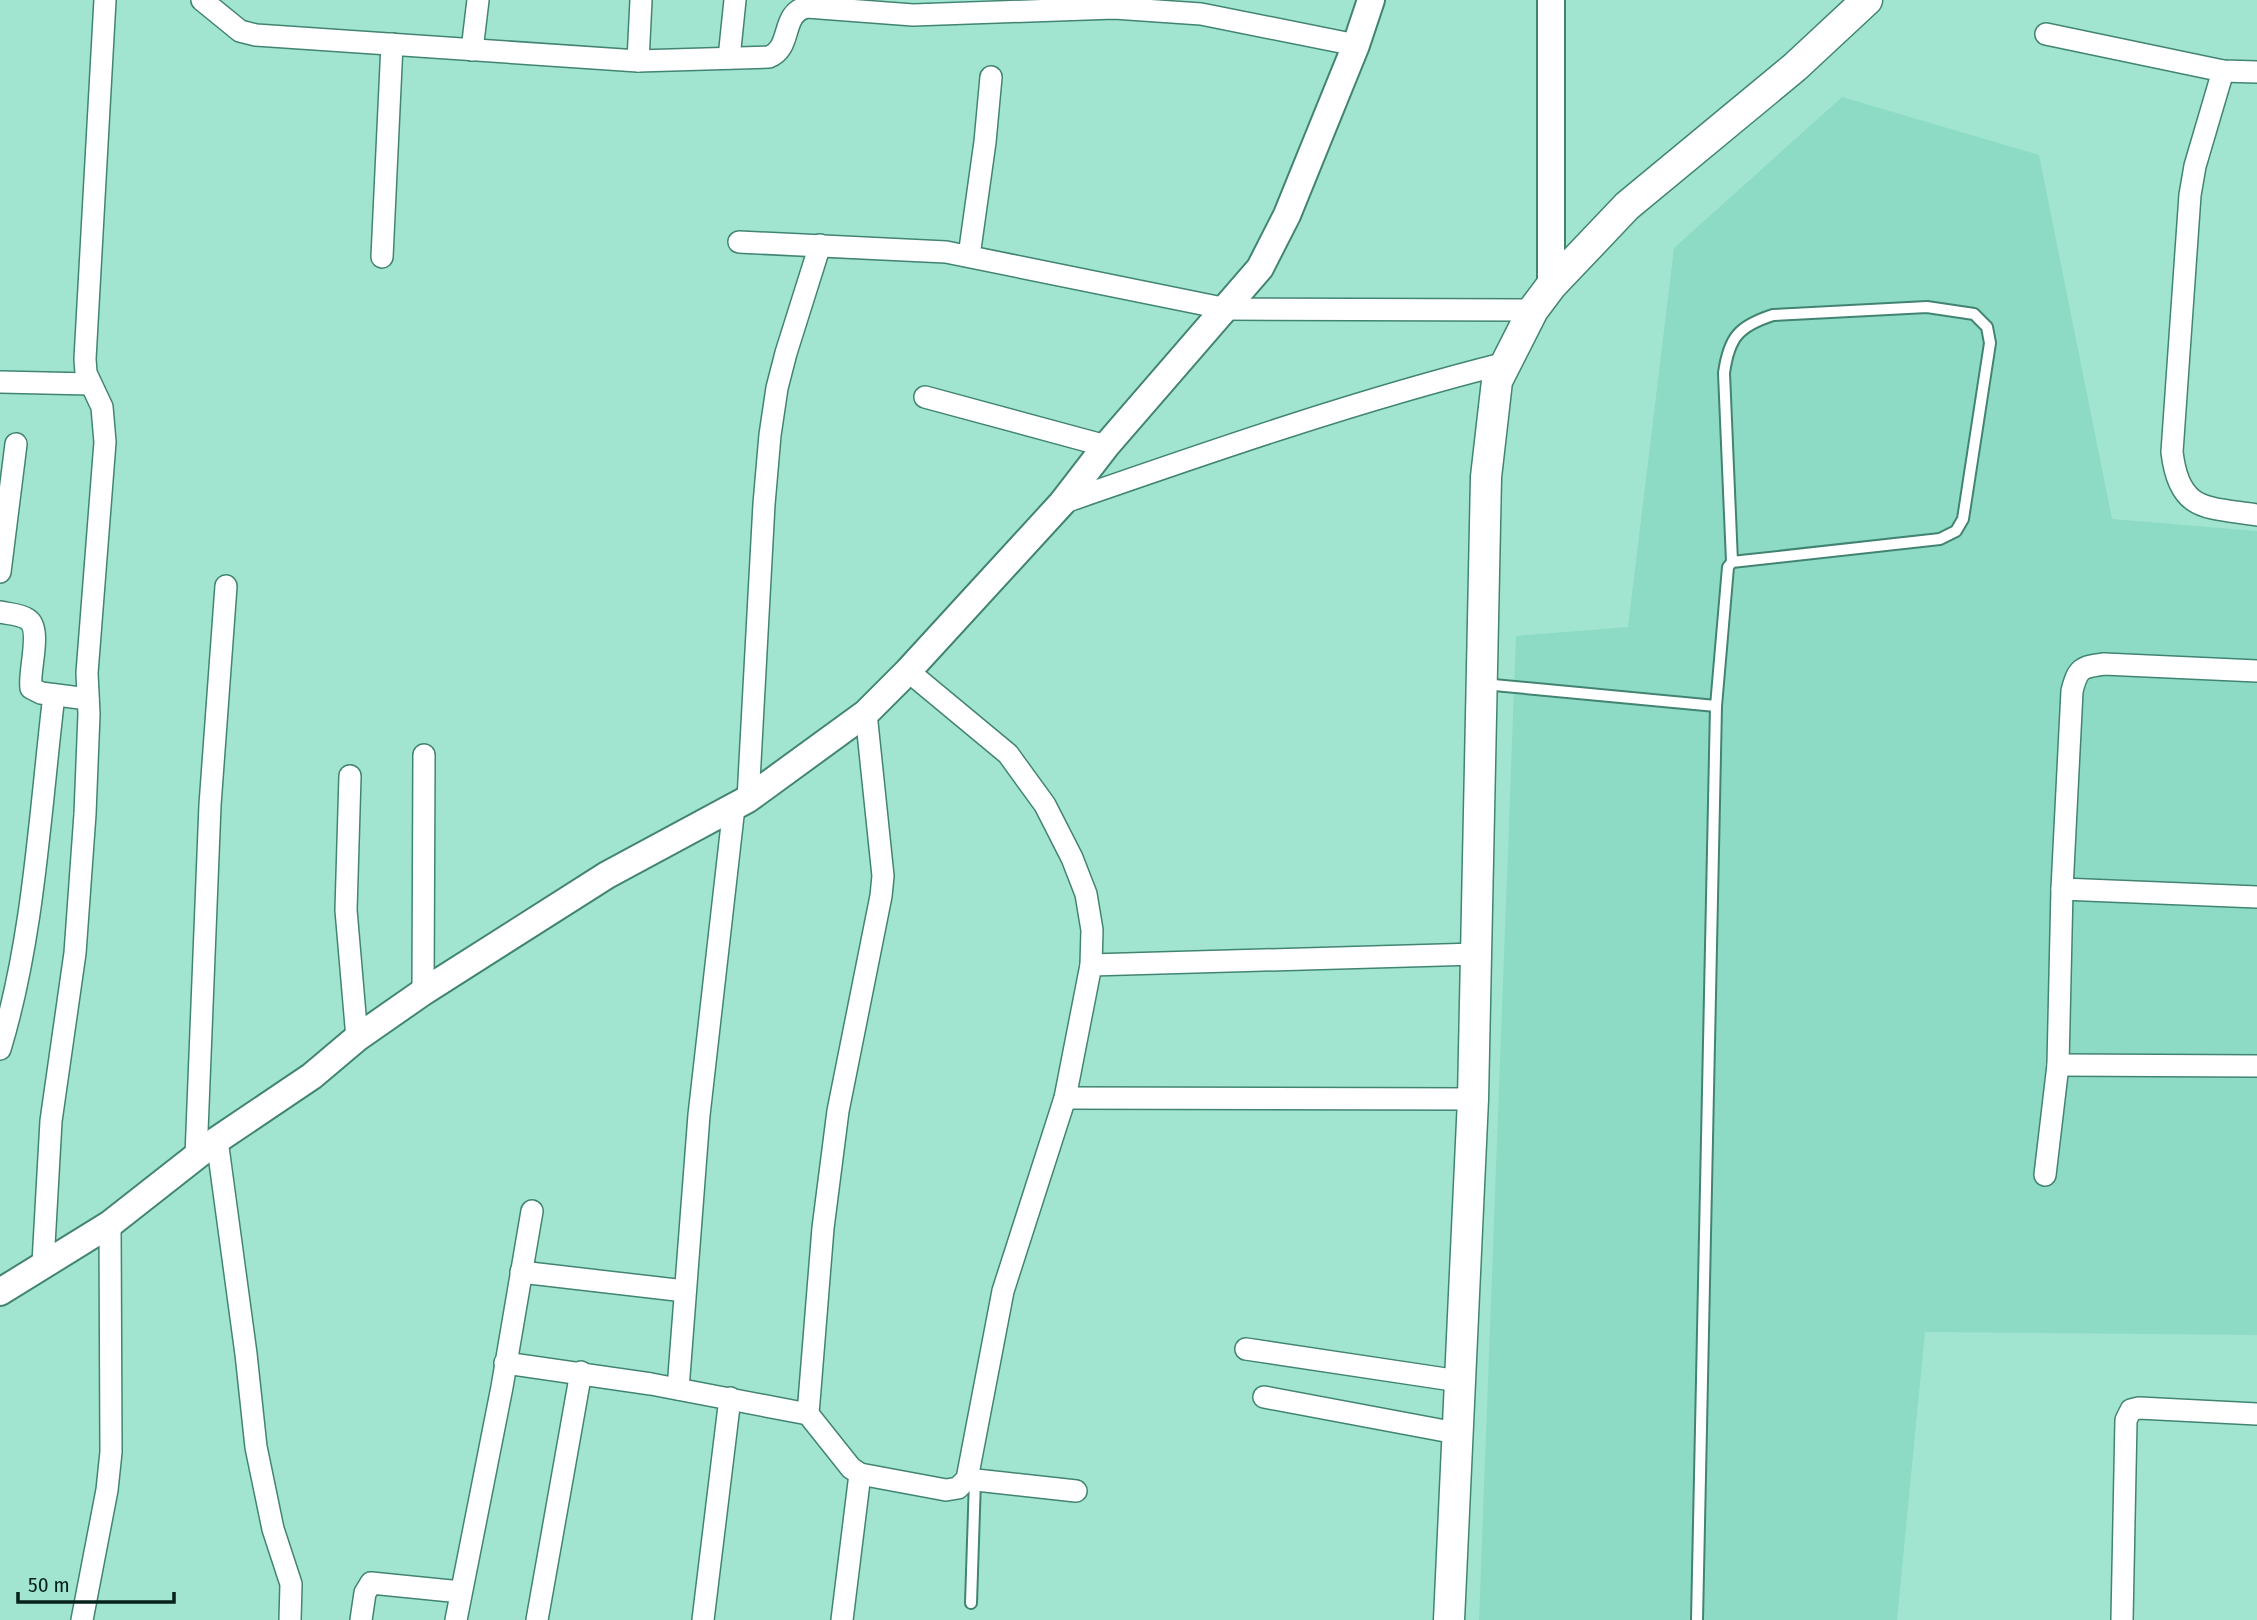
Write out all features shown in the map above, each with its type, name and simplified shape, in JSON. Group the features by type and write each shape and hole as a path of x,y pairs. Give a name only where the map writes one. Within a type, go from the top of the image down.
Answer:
{"main road":[{"path":"1449,1620 1473,1099 1486,477 1497,380 1533,310 1551,286 1627,206 1795,67 1867,0"}],"street":[{"path":"43,1264 52,1108 75,953 85,814 87,673 105,442 102,407 86,373 85,359 105,0"},
{"path":"202,0 240,31 256,35 638,61 769,57 780,50 793,13 807,7 1114,4 1201,14 1356,45"},
{"path":"472,50 478,0"},
{"path":"638,61 642,0"},
{"path":"729,58 735,0"},
{"path":"0,1292 110,1224 207,1148 312,1076 356,1038 423,992 607,875 741,803 866,713 1062,503 1106,446 1260,268 1287,215 1356,45 1371,0"},
{"path":"1551,0 1551,286"},
{"path":"2046,34 2223,71 2257,72"},
{"path":"382,257 392,44"},
{"path":"2223,71 2195,166 2190,195 2172,452 2175,474 2185,496 2206,507 2257,515"},
{"path":"969,256 991,77"},
{"path":"739,242 911,249 969,256 1227,309 1533,310"},
{"path":"678,1389 699,1115 741,803 770,435 777,388 786,353 820,245"},
{"path":"1062,503 1269,431 1406,388 1506,362"},
{"path":"0,382 90,384"},
{"path":"926,397 1106,446"},
{"path":"0,572 16,444"},
{"path":"226,586 210,805 207,1148 246,1354 256,1447 273,1529 291,1584 290,1620"},
{"path":"0,612 25,617 33,625 35,636 31,688 54,695 88,699"},
{"path":"2045,1175 2058,1065 2062,889 2071,691 2076,676 2084,667 2104,664 2257,671"},
{"path":"908,671 1008,754 1045,805 1072,858 1086,894 1092,930 1091,965 1065,1098 1003,1291 971,1479"},
{"path":"0,1049 17,990 54,695"},
{"path":"807,1414 823,1228 838,1111 883,876 866,713"},
{"path":"423,992 424,755"},
{"path":"350,776 346,910 356,1038"},
{"path":"2062,889 2257,897"},
{"path":"1091,965 1476,954"},
{"path":"2058,1065 2257,1066"},
{"path":"1065,1098 1473,1099"},
{"path":"456,1620 532,1210"},
{"path":"82,1620 107,1490 111,1452 110,1224"},
{"path":"521,1272 685,1291"},
{"path":"1246,1349 1459,1381"},
{"path":"505,1363 581,1372 807,1414 850,1468 860,1474 946,1490 958,1488 971,1479 1076,1491"},
{"path":"537,1620 581,1372"},
{"path":"1264,1397 1456,1433"},
{"path":"703,1620 730,1398"},
{"path":"2122,1620 2126,1420 2131,1410 2138,1408 2257,1414"},
{"path":"842,1620 860,1474"},
{"path":"361,1620 365,1592 371,1583 461,1592"}],"lane":[{"path":"1696,1620 1716,706 1728,566 1732,562 1940,539 1956,531 1963,519 1968,492 1990,343 1987,327 1974,314 1927,307 1773,315 1751,322 1735,335 1727,353 1724,373 1732,562"},
{"path":"1483,684 1716,706"},
{"path":"971,1479 971,1603"}],"shaded area":[{"path":"1842,97 2039,155 2112,519 2257,531 2257,1335 1925,1332 1897,1620 1479,1620 1516,636 1628,627 1674,248"}]}
